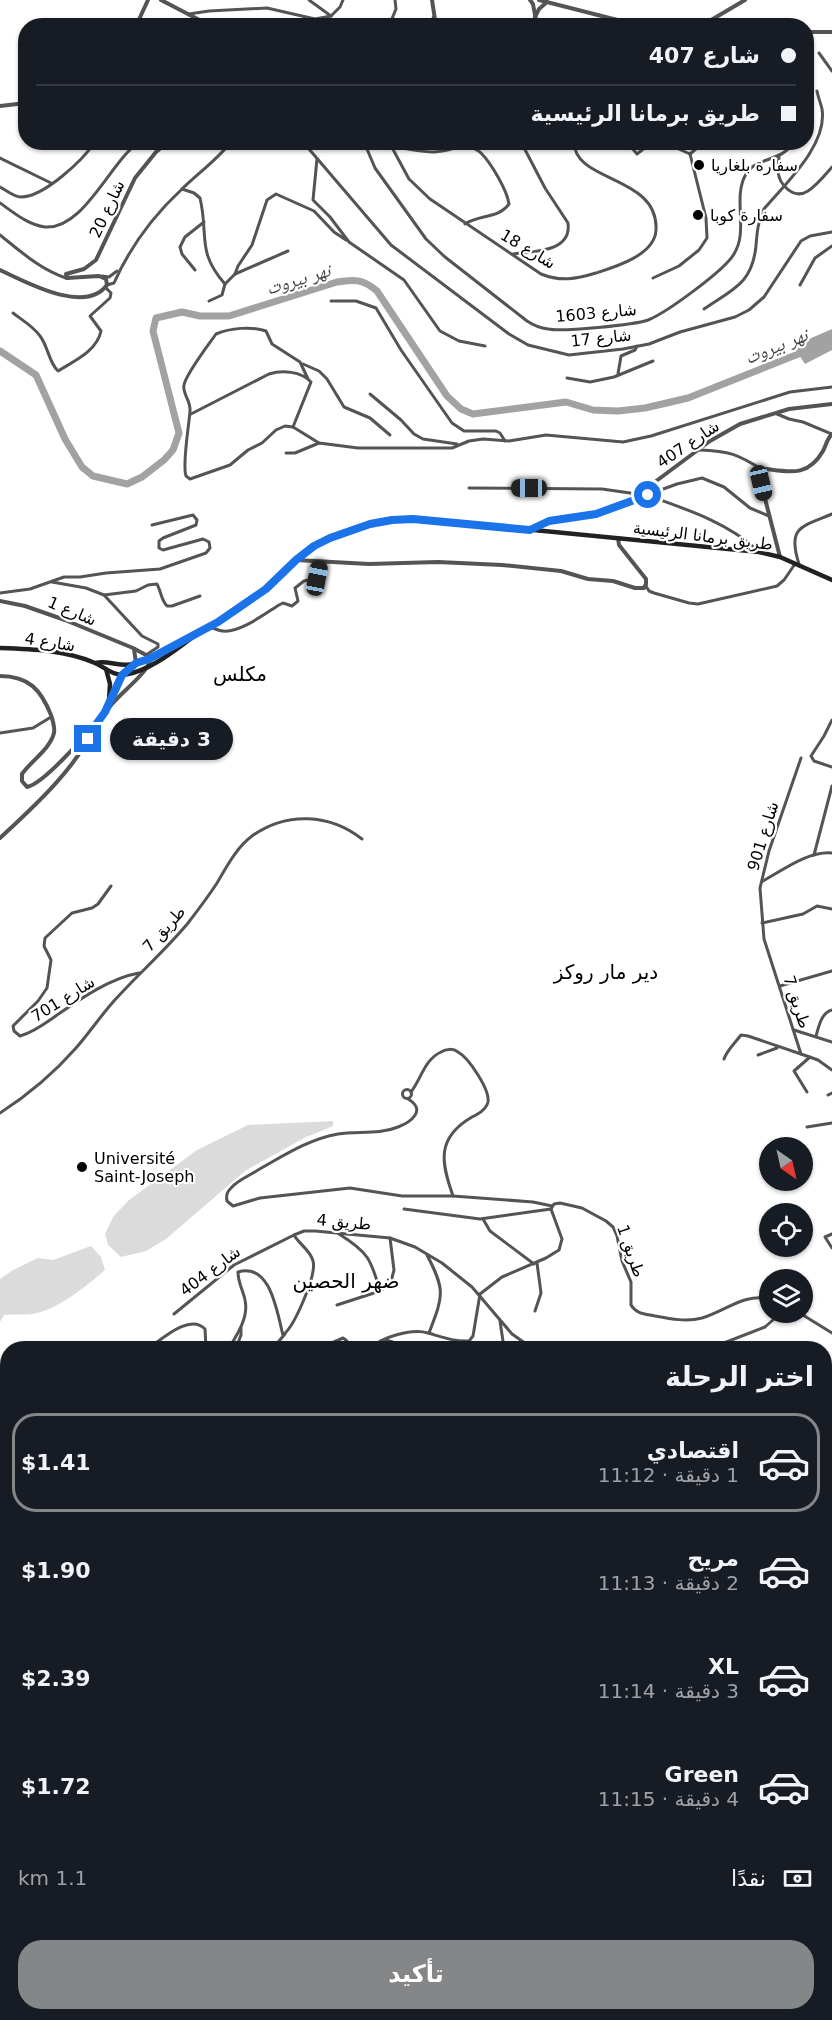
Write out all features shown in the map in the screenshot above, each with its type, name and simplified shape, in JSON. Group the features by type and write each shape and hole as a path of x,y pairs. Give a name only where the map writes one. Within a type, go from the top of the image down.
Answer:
{"main road":[{"name":"طريق برمانا الرئيسية","path":"148,666 254,597 314,546 370,524 392,520 413,519 759,552 780,557 832,580"},
{"path":"96,663 122,665 136,663 200,633"},
{"name":"شارع 4","path":"0,648 48,651 96,663"},
{"path":"96,663 122,675 148,666"},
{"path":"106,669 110,684 109,700"}],"street":[{"path":"140,18 148,0"},
{"path":"161,0 195,18"},
{"path":"320,18 331,16 344,0"},
{"path":"392,18 396,9 395,0"},
{"path":"432,0 435,18"},
{"path":"530,0 533,4 535,18"},
{"path":"539,0 610,18"},
{"path":"730,0 735,6"},
{"path":"715,18 744,0"},
{"path":"311,1 331,16"},
{"path":"535,18 541,6 548,2"},
{"path":"187,14 267,8 311,18"},
{"path":"814,32 832,32"},
{"path":"819,53 832,71"},
{"path":"814,144 822,126 822,108 817,91"},
{"path":"0,106 18,104"},
{"path":"0,187 21,197 39,191 77,165 89,150"},
{"path":"0,203 22,218 43,227 65,221 87,203 130,150"},
{"name":"شارع 20","path":"66,276 84,269 96,260 135,178 158,150"},
{"path":"0,270 46,290 67,296 86,297 114,283 119,270 150,223 224,150"},
{"name":"شارع 17","path":"310,150 391,245 515,338 533,347 569,355 637,346 743,313 759,302 768,292 801,241 810,236 832,232"},
{"name":"شارع 1603","path":"367,150 375,168 413,223 436,250 527,321 549,330 646,321 664,312 683,298 724,267 734,255 741,232 742,186 747,171 753,166 779,157"},
{"name":"شارع 18","path":"393,150 401,168 430,199 542,274 557,279 568,279 609,269 645,251 656,236 656,215 646,198 584,163 575,150"},
{"path":"422,150 438,153 453,150"},
{"path":"465,224 477,218 497,214 509,204 503,187 482,154 476,150"},
{"path":"512,254 554,248 565,240 569,227 525,150"},
{"path":"681,150 690,154"},
{"path":"690,154 695,150"},
{"path":"786,150 779,157 778,172 783,186 790,192 803,193 810,190 832,167"},
{"path":"704,309 729,294 745,279 752,268 755,257 760,217 808,158 812,150"},
{"path":"653,278 679,266 699,250 707,238 705,219 690,154"},
{"path":"0,158 51,183"},
{"path":"317,159 313,200 330,217 347,240"},
{"path":"182,189 200,198 207,258 213,270 225,284"},
{"path":"236,274 237,266 252,246 267,200 276,194 314,211 339,237 347,240 404,280 432,322 444,333 459,341 485,346"},
{"path":"195,270 182,254 180,247 185,237 204,222"},
{"path":"0,235 31,259 57,274 109,277 119,270"},
{"path":"800,285 815,258 832,246"},
{"path":"208,301 222,295 225,284 236,274 288,251"},
{"path":"14,313 38,333 58,371 87,352 99,338 101,331 90,316 110,298 111,293 106,286 106,279 99,276"},
{"path":"331,301 356,301 376,308 401,350 452,423 464,432 495,431 505,441"},
{"path":"390,435 370,418 340,404 327,379 319,371 301,364 272,344 264,331 240,329 218,333 185,381 183,389 190,402 184,471 190,479 230,465 248,450 262,443 276,430 285,426 293,427 319,443 358,448 452,448 459,444 483,439 505,441 550,435 627,441 657,434 790,392 832,387"},
{"path":"618,375 621,356 635,350 637,346"},
{"path":"567,378 590,382 618,375 653,361"},
{"path":"293,427 311,382 301,364"},
{"path":"190,415 275,372 288,372 308,379"},
{"path":"370,394 414,434 423,439 459,444"},
{"name":"شارع 407","path":"530,530 549,521 596,514 631,500 699,450 740,424 792,409 832,404"},
{"path":"699,450 722,450 733,453 763,470 792,473 812,465 820,456 832,434 777,414"},
{"path":"286,453 295,453 319,443"},
{"path":"763,470 760,476 780,557"},
{"path":"631,500 702,478 724,487 750,508 769,516"},
{"path":"469,488 602,489 637,494"},
{"path":"648,495 712,522 746,540 759,552"},
{"path":"618,537 620,545 645,579 646,586 654,593 698,604 777,586 797,565 793,541 795,534 810,523 832,514"},
{"path":"0,593 30,589 67,577 160,569 206,553 210,548 208,541 203,539 164,550 159,548 159,541 163,538 196,525 197,520 193,515 152,525"},
{"path":"296,560 369,564 438,562 502,565 561,571 588,579 614,581 639,589 646,586"},
{"path":"209,627 225,632 256,619 283,603 292,606 298,603 295,588 304,581 317,578 321,560"},
{"path":"52,582 86,588 104,595 136,631 158,644 158,647 148,657 148,666"},
{"path":"104,595 136,591 153,583 157,584 167,606 200,596"},
{"name":"شارع 1","path":"0,601 39,610 133,648 148,657"},
{"path":"105,712 122,675 136,663 133,648"},
{"name":"طريق برمانا الرئيسية","path":"51,717 54,730 52,738 22,774 22,781 27,787 39,781 92,730 105,712 148,666"},
{"path":"0,676 14,676 33,686 40,693 51,717 33,728 0,733"},
{"path":"832,720 811,757 816,762 832,767"},
{"path":"0,838 52,787 87,743 92,730"},
{"name":"شارع 901","path":"762,923 760,888 801,758"},
{"path":"814,855 832,786"},
{"name":"طريق 7","path":"0,1113 38,1086 58,1067 113,1002 187,924 210,894 235,854 252,836 284,821 317,819 341,826 362,839"},
{"path":"762,882 814,855 832,853"},
{"name":"شارع 701","path":"111,886 98,904 72,913 45,938 44,946 51,960 49,982 38,1001 13,1026 14,1031 20,1036 30,1033 71,1005 127,975 141,972"},
{"path":"762,923 803,914 817,906 832,909"},
{"name":"7 طريق","path":"762,923 764,939 801,1054 832,1070"},
{"path":"780,986 832,971"},
{"path":"816,1036 823,1017 832,1010"},
{"path":"794,1030 832,1042"},
{"path":"724,1059 727,1051 733,1047 741,1035 801,1054"},
{"path":"758,1055 779,1047"},
{"path":"408,1099 426,1064 440,1052 451,1049 465,1058 486,1090 489,1098 488,1105 484,1110 455,1128 444,1150 445,1170 453,1196"},
{"path":"807,1092 794,1071 810,1058"},
{"path":"411,1092 406,1090 403,1092 404,1098 416,1105 417,1109 413,1118 408,1122 390,1130 339,1134 308,1143 235,1185 227,1194 226,1201 234,1206 260,1198 350,1188 423,1197 453,1196 533,1202 551,1207"},
{"path":"807,1126 832,1123"},
{"name":"طريق 1","path":"551,1207 560,1203 582,1208 613,1227 622,1261 632,1282 631,1305 641,1313 674,1319 697,1319 745,1299 759,1298"},
{"path":"404,1209 483,1219 551,1207"},
{"path":"381,1341 415,1332 464,1341 471,1340 480,1294 502,1277 555,1253 562,1245 551,1207"},
{"path":"483,1219 490,1231 536,1263 541,1293 535,1311"},
{"name":"طريق 4","path":"279,1341 295,1318 314,1269 311,1255 294,1235 309,1231 403,1241 453,1271 480,1294 522,1341"},
{"path":"338,1233 367,1255 380,1291"},
{"path":"832,1234 826,1235 825,1239 832,1248"},
{"name":"شارع 404","path":"174,1314 234,1264 294,1235"},
{"path":"337,1305 380,1291 390,1285 393,1277 390,1238"},
{"path":"426,1254 442,1291 429,1333"},
{"path":"233,1341 246,1308 238,1281 238,1272 247,1270 256,1273 266,1282 276,1307 283,1335 285,1334"},
{"path":"500,1319 503,1341"},
{"path":"813,1321 832,1333"},
{"path":"159,1341 174,1331 195,1323 205,1329 206,1341"},
{"path":"729,1341 765,1327 770,1323"},
{"path":"239,1341 240,1327"},
{"path":"384,1339 390,1341"}],"shaded area":[{"path":"832,329 832,350 805,364 793,346"},
{"path":"124,717 134,719 119,743 113,736"},
{"path":"333,1121 333,1126 304,1138 245,1171 166,1239 146,1251 121,1257 108,1245 105,1234 113,1217 129,1200 197,1150 248,1125"},
{"path":"91,1246 101,1257 105,1270 97,1277 52,1307 33,1314 4,1315 0,1322 0,1279 38,1258 53,1260"}],"waterway":[{"name":"نهر بيروت","path":"0,351 36,375 65,439 82,467 93,476 127,484 142,477 164,460 173,450 179,433 153,331 156,318 182,312 200,316 229,316 337,282 353,280 363,282 377,291 447,396 461,409 473,414 566,402 593,410 618,411 645,408 688,398 806,351"}],"place":[{"name":"سفارة بلغاريا","path":"699,165"},
{"name":"سفارة كوبا","path":"698,215"},
{"name":"Université Saint-Joseph","path":"82,1167"}],"district":[{"name":"مكلس","path":"240,674"},
{"name":"دير مار روكز","path":"606,972"},
{"name":"ضهر الحصين","path":"346,1281"}],"route":[{"path":"88,739 105,712 117,683 126,671 136,663 149,659 218,622 266,589 314,546 330,538 370,524 413,519 530,530 549,521 596,514 648,495"}]}
